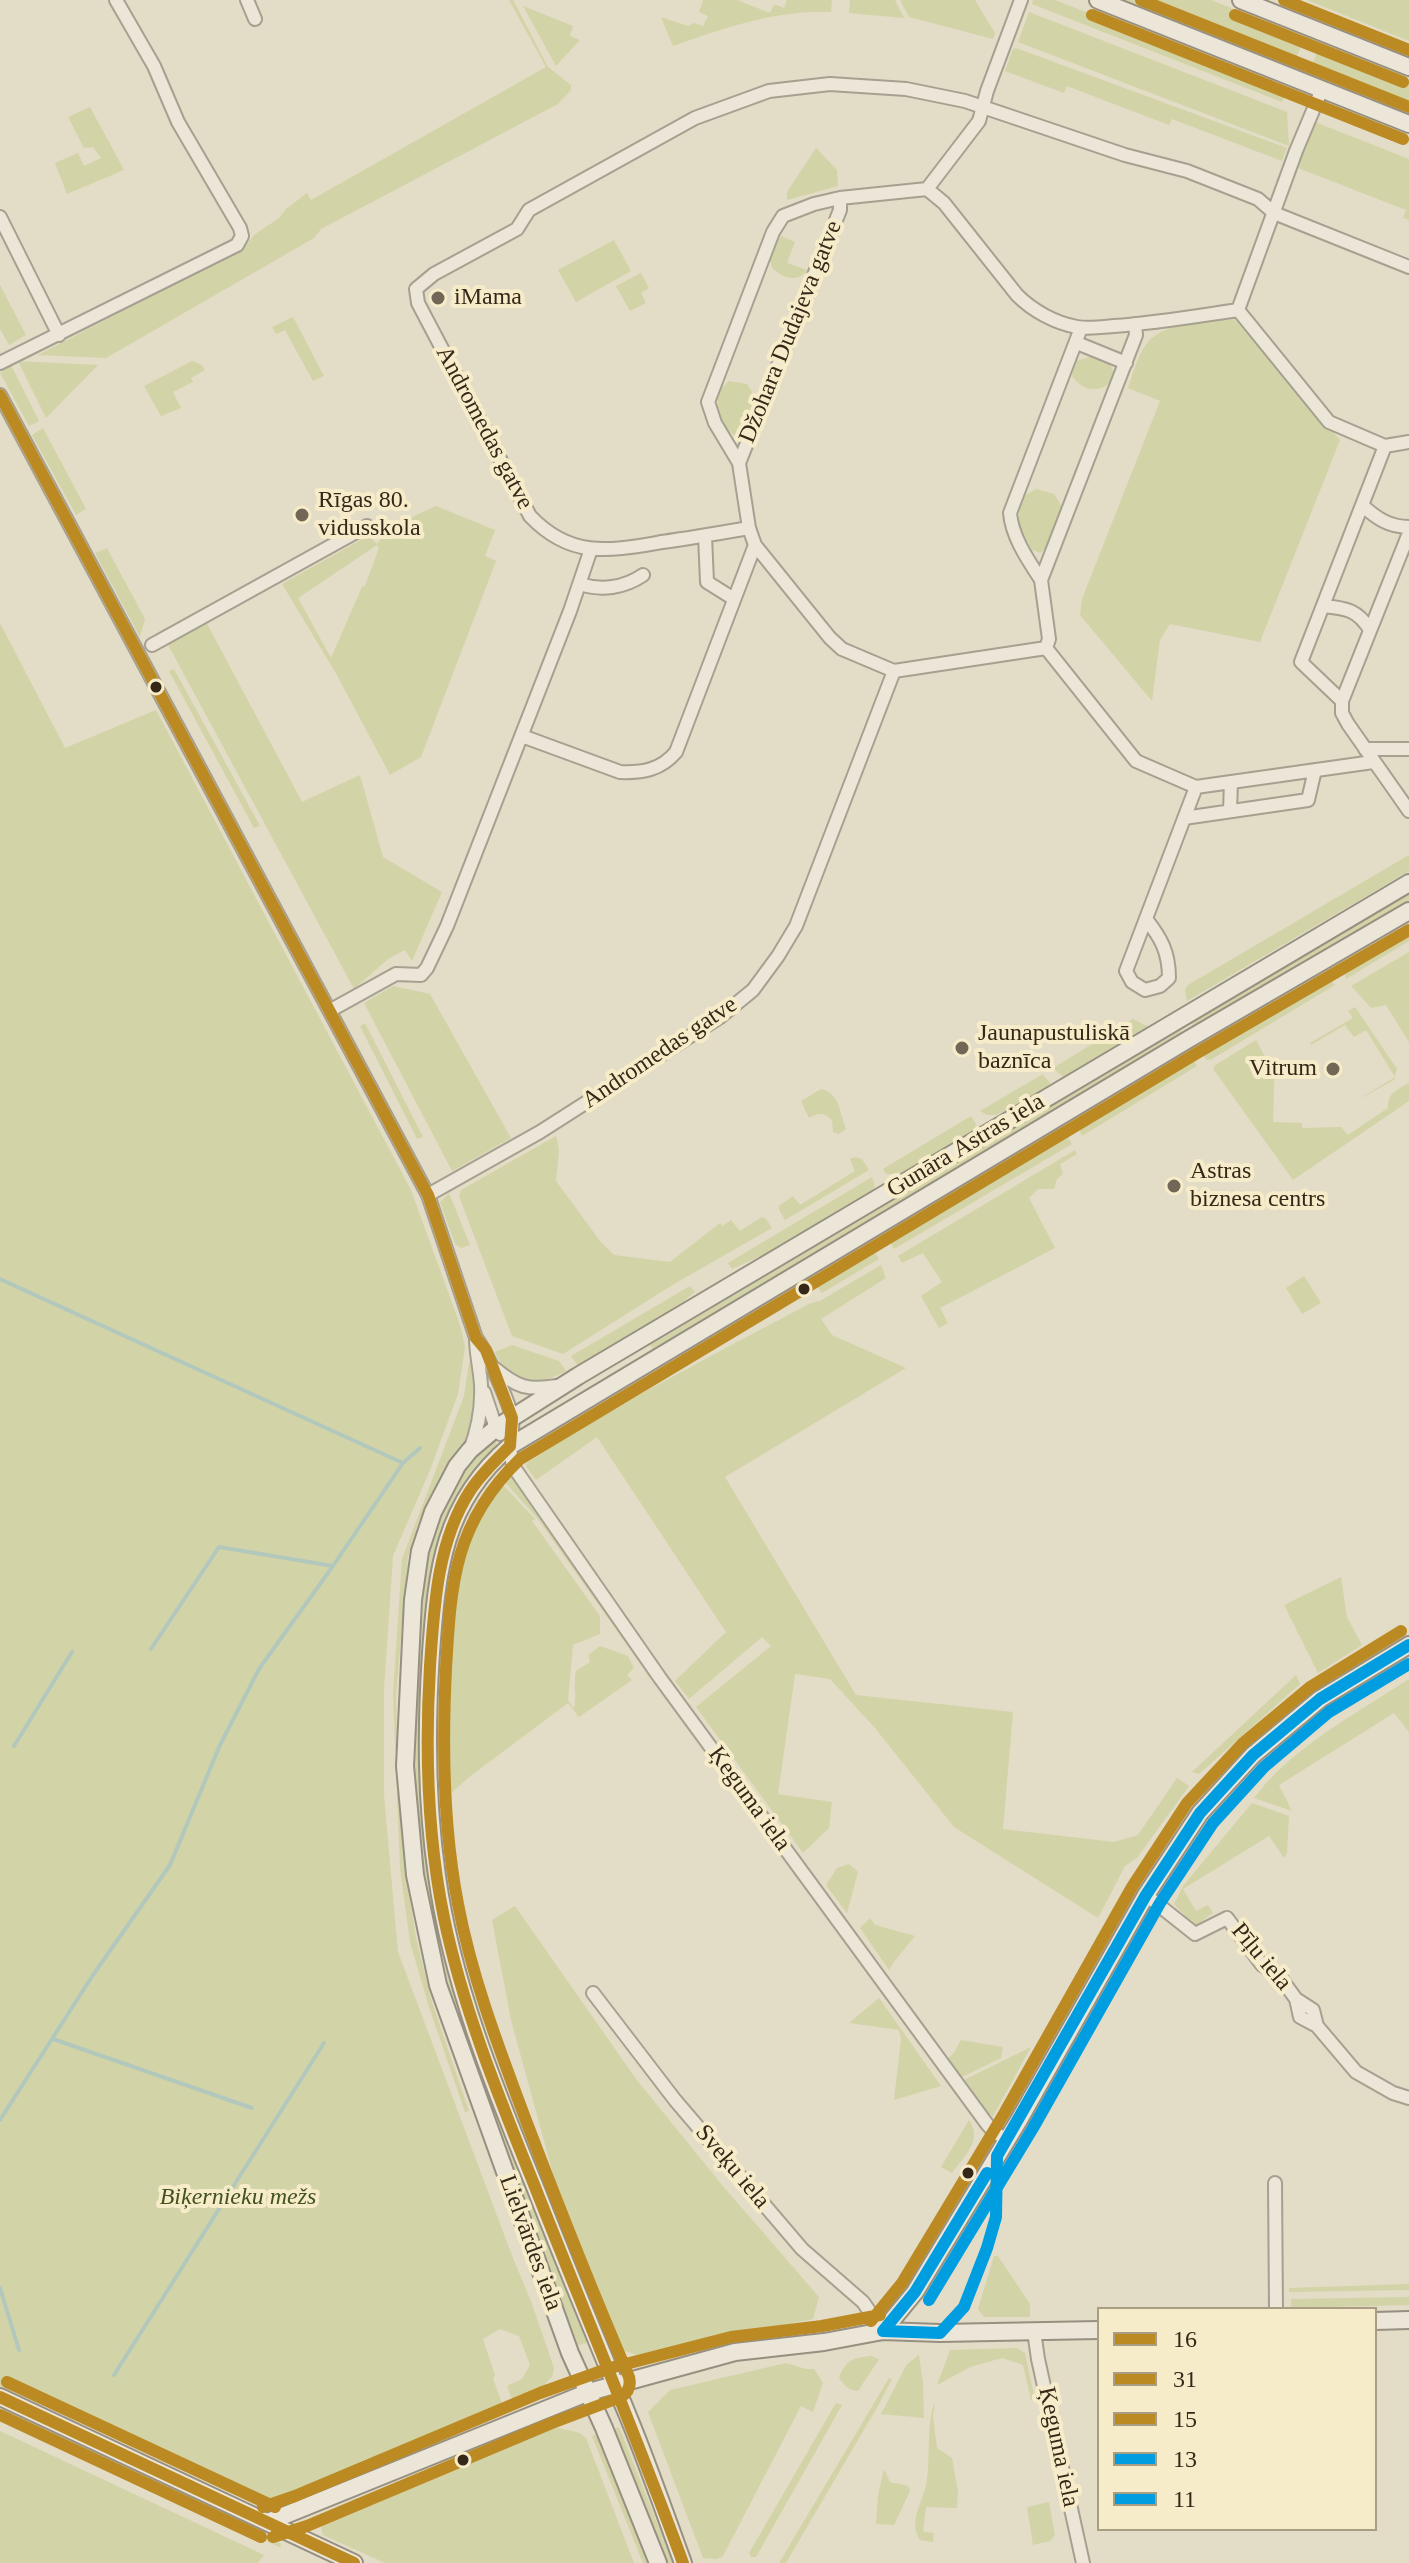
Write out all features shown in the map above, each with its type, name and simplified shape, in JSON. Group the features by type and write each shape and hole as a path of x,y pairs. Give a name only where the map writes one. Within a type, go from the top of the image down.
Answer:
{"main road":[{"path":"1098,0 1409,124"},
{"path":"1241,0 1409,67"},
{"name":"Gunāra Astras iela","path":"496,1428 1409,883"},
{"name":"Gunāra Astras iela","path":"510,1446 1189,1039 1409,911"},
{"path":"634,1344 646,1364"},
{"name":"Lielvārdes iela","path":"496,1428 457,1466 433,1512 420,1551 413,1600 405,1766 415,1875 438,1985 570,2353 589,2392 658,2563"},
{"name":"Lielvārdes iela","path":"510,1446 483,1470 466,1496 448,1531 440,1571 434,1608 426,1728 437,1877 454,1960 486,2060 629,2418 683,2563"},
{"path":"883,2331 915,2292 1007,2139 1146,1895 1200,1813 1253,1755 1320,1699 1409,1645"},
{"path":"1377,2321 1409,2320"},
{"path":"268,2522 589,2392 735,2352 824,2342 883,2331 1097,2330"},
{"path":"0,2397 354,2563"}],"street":[{"path":"0,363 237,245 242,236 178,122 154,66 116,0"},
{"path":"247,0 255,19"},
{"path":"1021,0 979,121 927,189 944,203 1028,305 1056,321 1081,328 1238,310"},
{"name":"Andromedas gatve","path":"749,528 610,550 591,549 545,532 530,516 418,303 416,289 434,274 517,229 529,210 544,201 695,118 758,95 830,84 870,85 935,94 983,108"},
{"path":"1238,310 1322,89"},
{"path":"983,108 1125,155 1187,171 1258,199 1274,213 1409,267"},
{"name":"Džohara Dudajeva gatve","path":"749,528 739,463 840,210 840,198 927,189"},
{"path":"739,463 715,423 708,402 723,360 773,232 783,216 840,198"},
{"path":"0,217 59,335"},
{"path":"1238,310 1329,422 1385,446 1409,442"},
{"path":"1041,580 1126,363 1136,335 1135,324"},
{"path":"1046,648 1049,639 1041,580 1011,524 1010,513 1081,328"},
{"path":"1077,343 1126,363"},
{"name":"Lielvārdes iela","path":"0,395 428,1195 476,1338 481,1382 478,1425 470,1450"},
{"path":"1342,701 1301,662 1385,446"},
{"path":"1362,505 1384,522 1409,527"},
{"path":"152,645 367,526"},
{"path":"749,528 755,545 830,638 842,649 894,671 1046,648"},
{"path":"1409,533 1342,701 1342,713 1409,811"},
{"path":"705,536 707,582 734,599"},
{"path":"522,736 620,772 637,773 668,762 676,752 755,545"},
{"path":"331,1010 396,974 421,975 427,968 447,926 522,736 591,549"},
{"path":"580,584 596,589 630,584 643,575"},
{"path":"1323,606 1351,610 1363,618 1370,630"},
{"path":"1046,648 1136,761 1196,787 1373,762"},
{"name":"Andromedas gatve","path":"428,1195 495,1159 628,1078 720,1017 753,990 796,926 894,671"},
{"path":"1365,749 1409,749"},
{"path":"1184,818 1308,800 1315,770"},
{"path":"1230,811 1231,782"},
{"path":"1146,919 1163,940 1169,959 1169,978 1160,986 1145,990 1132,982 1126,971 1196,787"},
{"name":"Lielvārdes iela","path":"476,1338 486,1350 512,1418 510,1446"},
{"name":"Gunāra Astras iela","path":"491,1365 522,1388 564,1385"},
{"path":"481,1382 496,1428 510,1446"},
{"name":"Ķeguma iela","path":"510,1446 515,1469 660,1678 987,2124 1007,2139"},
{"name":"Pīļu iela","path":"1146,1895 1195,1934 1227,1918 1262,1965 1277,1973 1296,1999 1313,2010 1317,2026 1356,2072 1393,2093 1409,2098"},
{"name":"Sveķu iela","path":"593,1993 675,2100 802,2249 863,2302 883,2331"},
{"path":"1275,2183 1276,2307"},
{"name":"Ķeguma iela","path":"1034,2331 1083,2563"}],"green space":[{"path":"509,0 513,0 548,67 571,85 571,90 558,104 321,229 314,238 106,358 38,355 244,248 254,235 307,193 311,200 546,67"},
{"path":"703,0 737,0 770,13 774,4 784,8 787,0 832,0 831,12 770,17 673,46 661,17 688,26 694,23 703,26 708,16 699,12"},
{"path":"850,0 895,0 904,18 849,13"},
{"path":"900,0 975,0 995,33 993,39 909,17"},
{"path":"1033,0 1055,0 1287,91 1282,102 1032,4"},
{"path":"1120,0 1211,0 1305,37 1292,67"},
{"path":"1307,0 1409,0 1409,41"},
{"path":"523,6 573,26 570,36 580,40 556,66"},
{"path":"1029,12 1287,112 1289,146 1018,42"},
{"path":"1328,17 1409,49 1409,59 1325,24"},
{"path":"1320,44 1409,78 1409,113 1309,73"},
{"path":"1016,48 1287,148 1282,161 1172,119 1169,125 1067,86 1064,93 1005,71"},
{"path":"90,107 124,170 67,194 55,163 78,153 84,166 101,158 93,147 84,148 68,117"},
{"path":"1315,122 1409,159 1409,220 1403,218 1406,210 1298,168"},
{"path":"816,148 837,170 838,186 787,200 787,192"},
{"path":"781,236 795,242 787,263 807,270 799,277 785,276 772,268 769,255"},
{"path":"614,240 631,271 576,302 558,270"},
{"path":"641,273 649,288 641,293 646,303 630,311 616,286"},
{"path":"0,285 26,335 9,345 0,329"},
{"path":"293,317 324,376 313,381 285,330 276,334 272,327"},
{"path":"1234,319 1340,440 1260,642 1170,624 1160,640 1152,701 1080,615 1082,599 1160,401 1128,388 1142,351 1149,341 1167,329"},
{"path":"1093,356 1107,362 1113,369 1113,377 1109,384 1092,389 1081,385 1072,376 1076,361"},
{"path":"18,361 98,365 46,418"},
{"path":"192,361 202,365 205,370 191,378 193,382 173,392 181,408 161,416 144,386"},
{"path":"11,365 39,421 29,426 0,373"},
{"path":"729,381 747,384 758,401 744,433 737,437 723,423 719,410 719,390"},
{"path":"43,428 86,509 76,515 32,435"},
{"path":"1036,489 1054,494 1062,507 1047,546 1041,553 1032,550 1019,518 1024,496"},
{"path":"436,506 495,530 485,556 496,561 421,757 390,775 337,675 282,584 366,537 369,536 377,544 396,526","holes":["377,545 379,548 365,586 331,658 298,598"]},
{"path":"107,548 145,619 140,637 95,553"},
{"path":"206,622 302,802 360,775 383,857 442,892 412,961 405,950 388,959 354,989 167,643"},
{"name":"Biķernieku mežs","path":"0,623 65,748 156,710 411,1190 460,1325 465,1347 458,1394 393,1556 384,1689 384,1795 398,1952 531,2301 554,2368 552,2377 545,2384 550,2393 515,2408 507,2386 522,2379 530,2365 519,2336 500,2329 483,2339 505,2412 270,2505 0,2386"},
{"path":"174,669 260,826 254,828 169,671"},
{"path":"1409,855 1409,871 1187,1001 1185,990 1188,985"},
{"path":"1409,893 1409,900 1194,1028 1192,1022"},
{"path":"1409,927 1409,941 1346,979 1344,972 1348,963"},
{"path":"1409,952 1409,1042 1386,1005 1371,1008 1351,986"},
{"path":"1322,980 1335,985 1212,1059 1207,1060 1196,1047 1267,1005"},
{"path":"393,986 430,994 511,1138 452,1171 364,1003"},
{"path":"1355,1007 1397,1069 1395,1077 1366,1030 1354,1037 1345,1025 1311,1045 1353,1018 1348,1011"},
{"path":"1133,1019 1151,1028 1064,1078 1053,1068"},
{"path":"365,1023 423,1137 417,1139 360,1026"},
{"path":"1181,1030 1182,1035 653,1350 650,1345"},
{"path":"1256,1040 1266,1059 1275,1061 1273,1122 1302,1123 1302,1128 1341,1127 1348,1135 1388,1108 1391,1095 1409,1083 1409,1101 1293,1180 1214,1070 1214,1066"},
{"path":"1189,1052 1197,1066 1082,1136 1078,1127 1080,1122 1148,1082"},
{"path":"1043,1074 1050,1083 1047,1091 996,1115 980,1111"},
{"path":"1395,1077 1394,1080 1356,1101"},
{"path":"821,1089 832,1094 838,1104 846,1129 839,1134 833,1132 832,1120 826,1116 818,1114 809,1118 801,1101"},
{"path":"971,1116 976,1124 974,1133 919,1165 886,1174 883,1169"},
{"path":"1061,1133 1072,1144 894,1249 889,1240 892,1228 1016,1154 1041,1145"},
{"path":"556,1136 559,1150 556,1181 614,1255 670,1262 720,1223 723,1226 731,1220 740,1231 762,1217 772,1228 674,1284 563,1354 512,1336 459,1196 461,1190"},
{"path":"1075,1150 1077,1154 1060,1164 1063,1174 1057,1179 1054,1189 1038,1189 1029,1198 1055,1248 940,1308 948,1323 939,1328 921,1296 942,1282 923,1253 902,1263 898,1256"},
{"path":"850,1159 862,1159 869,1170 785,1220 779,1206 793,1196 800,1205 855,1171"},
{"path":"872,1177 875,1187 866,1197 785,1245 732,1269 728,1263"},
{"path":"449,1193 470,1245 461,1248 455,1244 440,1202"},
{"path":"868,1247 879,1259 822,1293 816,1281 840,1266 849,1255"},
{"path":"881,1265 886,1278 821,1319 832,1335 906,1368 725,1477 856,1695 1013,1712 1003,1829 1114,1842 1138,1835 1177,1778 1189,1786 1137,1858 1125,1866 1098,1918 954,1827 875,1728 830,1679 795,1674 778,1794 832,1802 829,1828 803,1853 696,1707 771,1646 762,1637 689,1699 675,1681 726,1632 597,1437 536,1480 526,1466 561,1441 632,1399 820,1301"},
{"path":"1304,1276 1321,1303 1302,1314 1286,1288"},
{"path":"690,1286 695,1292 663,1318 578,1366 571,1356"},
{"path":"777,1304 783,1305 783,1309 678,1365 682,1354 741,1319"},
{"path":"512,1345 559,1361 566,1371 534,1382 516,1378 508,1373 495,1352"},
{"path":"469,1363 477,1406 471,1433 442,1477 418,1523 408,1557 396,1695 398,1795 416,1938 432,2002 469,2111 465,2112 410,1942 400,1868 393,1694 402,1559 464,1396"},
{"path":"492,1440 497,1448 478,1469 454,1505 434,1559 429,1586 420,1712 422,1800 433,1889 457,2005 587,2343 578,2345 450,2006 416,1840 411,1769 419,1614 428,1545 440,1513 466,1465"},
{"path":"509,1477 515,1480 652,1677 538,1519 504,1481"},
{"path":"500,1482 535,1519 532,1521 600,1616 600,1634 573,1645 568,1700 574,1709 576,1671 590,1662 588,1655 600,1646 628,1656 634,1668 627,1675 632,1680 579,1717 568,1703 449,1795 445,1714 452,1601 459,1552 491,1488"},
{"path":"1341,1577 1347,1617 1362,1645 1318,1673 1284,1605"},
{"path":"1409,1664 1409,1670 1331,1718 1276,1761 1236,1802 1201,1847 1170,1895 1168,1893 1215,1822 1272,1760 1327,1715"},
{"path":"1296,1675 1300,1684 1199,1774 1192,1772"},
{"path":"1409,1679 1409,1732 1394,1713 1279,1785 1292,1811 1254,1798 1306,1747"},
{"path":"1252,1803 1289,1816 1287,1853 1284,1858 1269,1836 1183,1889 1196,1911 1208,1905 1213,1913 1195,1926 1174,1904 1183,1886"},
{"path":"849,1864 858,1872 847,1913 826,1885 837,1868"},
{"path":"515,1906 636,2079 819,2297 813,2319 637,2355 619,2349 599,2319 555,2181 511,2020 492,1920"},
{"path":"870,1918 875,1925 915,1936 889,1970 860,1928"},
{"path":"879,1998 941,2086 894,2100 901,2039 899,2030 849,2023"},
{"path":"961,2040 1003,2047 1001,2058 962,2077 947,2059"},
{"path":"1031,2047 993,2116 989,2114 964,2080"},
{"path":"969,2120 973,2128 973,2142 952,2173 941,2167"},
{"path":"994,2256 998,2256 1030,2304 1030,2317 984,2317 978,2309"},
{"path":"1409,2284 1409,2290 1289,2292 1289,2288"},
{"path":"1409,2297 1409,2305 1291,2307 1291,2299"},
{"path":"1017,2348 1025,2353 1035,2400 1031,2400 1023,2365 1002,2358 970,2367 937,2385 950,2350"},
{"path":"919,2355 924,2418 881,2414 907,2364"},
{"path":"871,2356 879,2359 858,2391 847,2387 839,2377 845,2366 855,2359"},
{"path":"786,2363 814,2369 823,2383 813,2412 801,2406 723,2556 703,2558 648,2412 670,2390"},
{"path":"889,2378 892,2379 879,2404 786,2563 779,2563"},
{"path":"836,2403 842,2405 756,2557 751,2557 749,2553"},
{"path":"935,2403 933,2416 937,2448 952,2458 958,2492 957,2508 926,2507 923,2532 934,2533 933,2542 920,2540 915,2525 926,2487 931,2417"},
{"path":"554,2427 580,2433 586,2438 634,2563 385,2563 323,2535 321,2528 326,2515"},
{"path":"619,2427 673,2563 664,2563 611,2430"},
{"path":"0,2431 264,2555 258,2563 0,2563"},
{"path":"597,2434 649,2563 643,2563 592,2436"},
{"path":"69,2442 280,2543 281,2548 64,2444"},
{"path":"884,2469 890,2482 908,2486 910,2491 894,2525 876,2524"},
{"path":"1049,2502 1055,2535 1050,2541 1033,2545 1027,2507"}],"waterway":[{"path":"0,1279 403,1463"},
{"path":"0,2120 93,1975 170,1865 220,1745 259,1669 403,1463 420,1448"},
{"path":"151,1649 219,1547 333,1566"},
{"path":"14,1746 72,1652"},
{"path":"53,2039 252,2108"},
{"path":"114,2375 324,2043"},
{"path":"0,2288 19,2350"}],"transit line":[{"name":"15","path":"1141,0 1409,107"},
{"name":"15","path":"1284,0 1409,50"},
{"name":"31","path":"1092,15 1403,139"},
{"name":"31","path":"1235,15 1403,82"},
{"name":"16","path":"0,395 428,1195 476,1338 486,1350 512,1418 510,1446 479,1479 459,1511 450,1532 439,1576 428,1698 429,1792 438,1887 452,1953 484,2057 683,2563"},
{"name":"31","path":"273,2537 307,2526 621,2397 629,2386 629,2377 563,2216 496,2039 478,1986 453,1875 444,1758 450,1608 460,1555 481,1507 520,1459 1197,1053 1409,930"},
{"name":"15","path":"871,2321 902,2283 1005,2112 1132,1887 1187,1803 1243,1743 1310,1687 1401,1631"},
{"name":"13","path":"883,2331 940,2333 964,2307 996,2217 997,2156 1146,1895 1200,1813 1253,1755 1320,1699 1409,1645"},
{"name":"11","path":"929,2300 1033,2128 1160,1903 1213,1823 1264,1767 1329,1712 1409,1664"},
{"name":"13","path":"883,2331 915,2292 987,2173"},
{"name":"15","path":"263,2507 540,2393 610,2368 731,2337 822,2326 880,2315"},
{"name":"15","path":"7,2382 275,2507"},
{"name":"16","path":"0,2397 354,2563"},
{"name":"31","path":"0,2415 261,2537"}],"place":[{"name":"iMama","path":"438,298"},
{"name":"Rīgas 80. vidusskola","path":"302,515"},
{"name":"Jaunapustuliskā baznīca","path":"962,1048"},
{"name":"Vitrum","path":"1333,1069"},
{"name":"Astras biznesa centrs","path":"1174,1186"}]}
